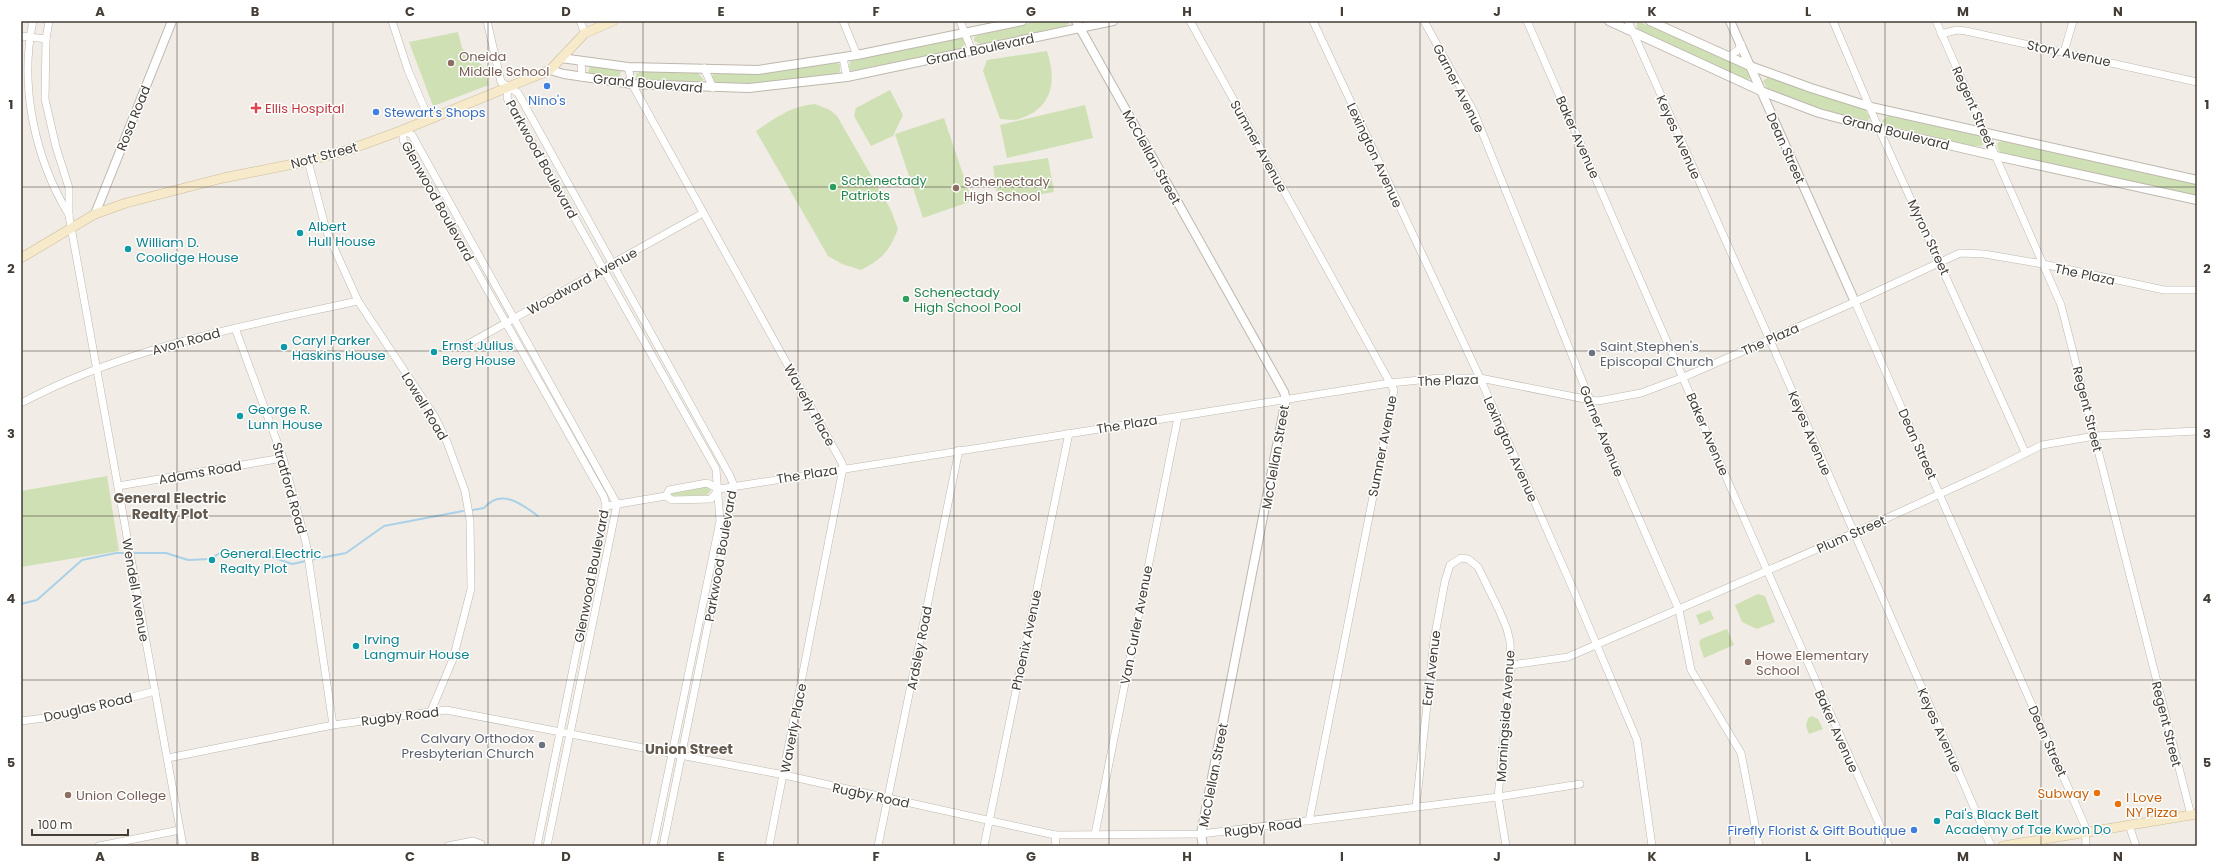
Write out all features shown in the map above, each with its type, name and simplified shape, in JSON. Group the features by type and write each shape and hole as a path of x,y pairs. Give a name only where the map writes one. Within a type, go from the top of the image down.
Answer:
{"main road":[{"name":"Nott Street","path":"21,258 95,214 130,202 223,178 308,161 351,149 403,130 550,70 585,33 613,21"},
{"path":"2003,846 2194,815"}],"street":[{"name":"Wendell Avenue","path":"32,21 29,37 30,86 36,136 55,191 69,216"},
{"name":"Wendell Avenue","path":"49,21 46,39 45,99 56,148 69,188 69,216 183,846"},
{"name":"Rosa Road","path":"95,214 172,21"},
{"path":"392,21 408,70 429,119"},
{"path":"487,21 501,82 508,87"},
{"path":"580,21 585,33"},
{"path":"843,21 857,56"},
{"path":"960,21 972,51"},
{"name":"Grand Boulevard","path":"561,58 628,67 758,70 857,56 1022,21"},
{"name":"Grand Boulevard","path":"550,70 582,77 632,84 713,88 749,88 847,77 972,51 1078,25 1113,21"},
{"name":"Sumner Avenue","path":"1190,21 1394,390 1309,821"},
{"name":"Lexington Avenue","path":"1313,21 1480,378 1574,589 1596,645 1637,740 1652,846"},
{"name":"Garner Avenue","path":"1424,21 1474,112 1590,400 1594,416 1679,610 1691,670 1741,753 1759,846"},
{"name":"Baker Avenue","path":"1527,21 1684,377 1766,571 1889,846"},
{"name":"Grand Boulevard","path":"1609,21 1761,91 1819,113 1879,130 2197,200"},
{"name":"Keyes Avenue","path":"1628,21 1770,340 1991,846"},
{"name":"Grand Boulevard","path":"1650,21 1750,66 1811,88 1871,107 2197,180"},
{"name":"Dean Street","path":"1730,21 1940,494 2085,826 2084,834 2086,846"},
{"name":"Myron Street","path":"1833,21 1871,107 1879,130 2025,452"},
{"name":"Regent Street","path":"1936,21 2061,306 2194,815"},
{"path":"2064,52 2073,21"},
{"name":"McClellan Street","path":"1078,25 1284,392 1286,399 1201,834 1203,846"},
{"name":"Story Avenue","path":"1941,34 1957,30 1966,31 2197,82"},
{"path":"21,36 46,39"},
{"path":"1729,56 1738,50 1741,44"},
{"path":"843,58 847,77"},
{"name":"Grand Boulevard","path":"581,61 582,77"},
{"name":"Waverly Place","path":"628,67 632,84 842,462 784,775 769,846"},
{"name":"Grand Boulevard","path":"704,68 713,88"},
{"name":"Parkwood Boulevard","path":"653,846 720,521 719,489 716,469 507,98 508,87 518,93 730,476 734,486 716,585 680,755 663,846"},
{"name":"Glenwood Boulevard","path":"537,846 559,731 606,506 604,497 402,139 403,130 411,134 617,504 547,846"},
{"name":"Lowell Road","path":"308,161 326,230 358,301 435,417 447,442 465,491 470,520 471,589 453,659 432,711"},
{"name":"Woodward Avenue","path":"461,348 703,213"},
{"name":"The Plaza","path":"666,496 669,490 707,483 719,489 842,468 1390,383 1440,378 1480,378 1598,401 1641,393 1684,377 1770,340 1960,253 1984,254 2043,264 2164,290 2197,290"},
{"name":"Avon Road","path":"21,403 97,370 161,347 235,328 358,301"},
{"name":"Stratford Road","path":"235,328 283,458 306,543 333,725"},
{"name":"Van Curler Avenue","path":"1095,834 1178,417"},
{"name":"Plum Street","path":"1511,665 1568,657 1854,533 1988,472 2025,452 2042,445 2095,436 2197,431"},
{"name":"Phoenix Avenue","path":"984,846 1069,433"},
{"name":"Ardsley Road","path":"878,846 959,450"},
{"name":"Adams Road","path":"118,486 283,458"},
{"name":"The Plaza","path":"606,506 666,496 672,500 711,499 719,489"},
{"name":"Earl Avenue","path":"1416,807 1434,640 1445,581 1450,565 1461,558 1473,562 1479,569"},
{"name":"Morningside Avenue","path":"1479,569 1507,629 1511,665 1498,797 1506,846"},
{"name":"Douglas Road","path":"21,721 60,716 155,691"},
{"name":"Rugby Road","path":"168,758 333,725 446,710 784,775 888,799 989,819 1055,835 1201,834 1498,797 1580,784"},
{"path":"2129,825 2136,846"},
{"path":"99,846 180,830"},
{"path":"1055,835 1056,846"},
{"path":"448,846 473,841 481,844 478,846"}],"green space":[{"path":"1038,21 1069,21 1069,23 1065,27 983,45 974,41 976,36"},
{"path":"1637,21 1747,68 1750,75 1749,80 1743,79 1637,32"},
{"path":"458,32 462,48 483,66 489,85 433,106 409,42"},
{"path":"962,37 965,44 962,49 850,71 849,65 851,61"},
{"path":"1047,51 1052,73 1052,83 1050,92 1045,101 1039,108 1017,120 1000,119 983,71 987,60"},
{"path":"836,63 840,64 840,72 835,74 776,82 716,84 711,76 717,72 761,73"},
{"path":"590,66 616,68 621,71 619,78 588,73"},
{"path":"649,71 698,73 704,80 697,84 636,79 636,74"},
{"path":"1768,77 1863,107 1870,117 1868,121 1843,115 1768,90 1763,81"},
{"path":"890,90 903,115 893,136 871,146 854,116 856,108"},
{"path":"815,104 830,110 837,116 891,210 898,229 891,244 884,254 861,270 842,264 828,256 756,131 777,117 791,110 806,105"},
{"path":"1085,105 1093,138 1007,158 1000,125"},
{"path":"1888,116 1980,136 1984,144 1981,146 1972,146 1885,125 1881,122"},
{"path":"944,118 972,201 923,218 895,134"},
{"path":"2002,141 2197,184 2197,197 2001,153 1998,149 1997,143"},
{"path":"1048,158 1054,192 998,201 993,166"},
{"path":"107,476 119,551 21,567 21,491"},
{"path":"707,485 711,490 707,495 668,496 670,493"},
{"path":"1758,594 1765,596 1775,622 1757,629 1742,622 1735,605"},
{"path":"1710,610 1714,619 1700,625 1696,615"},
{"path":"1727,629 1734,645 1704,658 1699,643 1701,639"},
{"path":"1812,716 1818,719 1823,729 1809,734 1806,726 1808,718"}],"waterway":[{"path":"473,510 484,508 497,499 504,499 518,503 538,516"},
{"path":"310,560 346,553 384,526 463,511"},
{"path":"132,553 166,553 188,560 210,559 220,553 255,551 292,564 306,561"},
{"path":"21,604 37,600 82,560 116,553 128,553"}],"place":[{"name":"Oneida Middle School","path":"451,63"},
{"name":"Nino's","path":"547,86"},
{"name":"Ellis Hospital","path":"256,108"},
{"name":"Stewart's Shops","path":"376,112"},
{"name":"Schenectady Patriots","path":"833,187"},
{"name":"Schenectady High School","path":"956,188"},
{"name":"Albert Hull House","path":"300,233"},
{"name":"William D. Coolidge House","path":"128,249"},
{"name":"Schenectady High School Pool","path":"906,299"},
{"name":"Caryl Parker Haskins House","path":"284,347"},
{"name":"Ernst Julius Berg House","path":"434,352"},
{"name":"Saint Stephen's Episcopal Church","path":"1592,353"},
{"name":"George R. Lunn House","path":"240,416"},
{"name":"General Electric Realty Plot","path":"212,560"},
{"name":"Irving Langmuir House","path":"356,646"},
{"name":"Howe Elementary School","path":"1748,662"},
{"name":"Calvary Orthodox Presbyterian Church","path":"542,745"},
{"name":"Subway","path":"2097,793"},
{"name":"Union College","path":"68,795"},
{"name":"I Love NY Pizza","path":"2118,804"},
{"name":"Pai's Black Belt Academy of Tae Kwon Do","path":"1937,821"},
{"name":"Firefly Florist & Gift Boutique","path":"1914,830"}],"district":[{"name":"General Electric Realty Plot","path":"170,506"},
{"name":"Union Street","path":"689,749"}]}
